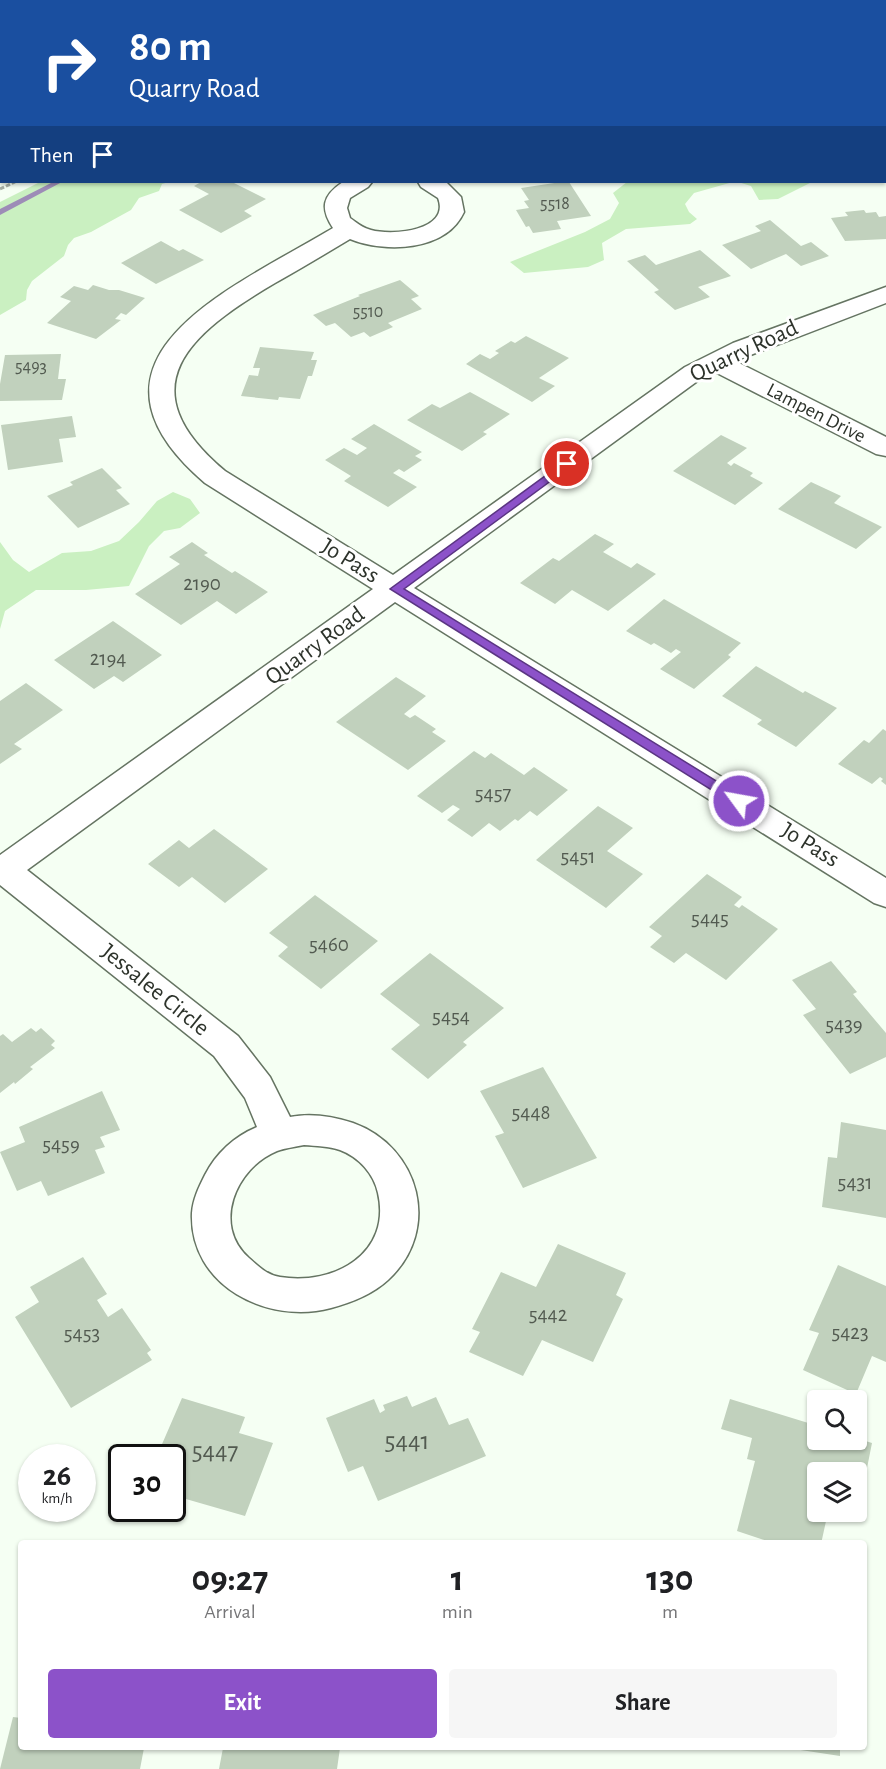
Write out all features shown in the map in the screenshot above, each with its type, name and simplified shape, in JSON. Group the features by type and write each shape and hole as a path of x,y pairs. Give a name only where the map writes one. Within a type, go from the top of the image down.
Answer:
{"street":[{"path":"358,183 345,189 338,197 334,205 335,213 340,222 349,229 373,238 389,240 419,236 432,231 450,217 453,209 452,200 447,193 431,183"},
{"name":"Jo Pass","path":"349,229 221,305 187,334 175,351 164,376 162,401 172,434 197,464 215,477 886,894"},
{"name":"Quarry Road","path":"2,871 396,589 677,384 714,361 771,336 886,294"},
{"name":"Lampen Drive","path":"714,361 886,448"},
{"name":"Jessalee Circle","path":"2,871 226,1046 245,1066 261,1089 278,1135"},
{"path":"304,1130 321,1131 354,1139 375,1153 391,1172 399,1194 401,1217 394,1241 381,1262 360,1280 335,1292 308,1297 279,1295 254,1286 233,1271 218,1251 210,1228 211,1205 218,1182 234,1162 254,1146 278,1135 304,1130"}],"green space":[{"path":"38,183 166,183 162,184 159,191 139,198 131,210 91,232 74,238 68,245 64,256 32,281 27,290 26,300 0,315 0,202"},
{"path":"626,183 729,183 694,193 685,204 689,212 697,219 690,224 626,229 602,243 604,260 588,267 524,273 510,262 585,232 610,219 619,203 613,193"},
{"path":"741,183 810,183 778,199 759,200 751,186"},
{"path":"173,492 190,499 200,513 180,528 164,531 149,546 129,586 86,590 36,590 5,611 0,629 0,542 13,560 29,572 62,553 91,551 119,541 157,501"}],"building":[{"path":"199,183 234,183 266,199 244,211 252,216 221,233 179,210 209,194 194,186"},
{"path":"570,183 591,216 557,221 561,229 533,233 529,226 526,227 516,210 529,208 524,201 529,200 521,188"},
{"path":"864,210 866,213 876,212 879,217 886,216 886,239 845,241 831,218 848,216 845,212"},
{"path":"770,220 801,246 811,242 829,256 801,266 786,254 751,269 722,245 761,231 755,226"},
{"path":"161,241 179,251 183,249 204,260 156,284 121,263"},
{"path":"700,250 731,276 698,287 710,297 675,310 654,292 659,290 627,261 645,255 656,265"},
{"path":"400,280 419,296 411,299 422,309 388,323 393,327 370,337 364,332 351,337 335,323 326,326 313,315 360,296 358,295"},
{"path":"93,285 145,298 126,315 121,313 115,319 121,320 96,339 47,323 71,301 60,297 74,286 88,290"},
{"path":"526,336 569,358 539,378 555,386 532,402 466,364 480,354 490,359 499,353 495,351 511,341 515,343"},
{"path":"260,347 314,352 311,360 317,360 312,376 308,376 300,399 279,397 278,400 241,396 249,375 258,376 260,368 253,368"},
{"path":"61,354 58,379 66,379 62,400 0,401 0,384 5,355"},
{"path":"470,392 510,414 483,432 487,434 462,451 407,420 432,404 440,408"},
{"path":"72,416 76,437 59,439 63,462 8,470 1,425"},
{"path":"374,424 422,452 415,456 422,460 404,472 399,469 393,473 417,487 388,507 344,481 351,476 325,460 344,448 357,455 367,448 351,439"},
{"path":"721,435 747,448 727,463 731,466 734,463 753,473 750,476 763,483 735,505 673,471"},
{"path":"102,468 122,488 116,490 130,504 78,528 47,496 73,485 70,482"},
{"path":"811,482 841,496 834,503 882,527 856,549 778,509"},
{"path":"595,534 614,544 603,552 631,568 637,563 656,574 608,611 572,590 555,604 520,583 553,558 559,561"},
{"path":"192,542 208,553 204,555 268,592 236,614 217,601 181,625 135,594 180,564 169,557"},
{"path":"664,599 741,643 728,655 731,657 694,689 660,669 681,652 676,649 671,653 626,631"},
{"path":"113,621 162,655 123,682 114,676 94,689 54,660"},
{"path":"756,666 803,693 805,691 837,708 796,747 757,724 762,720 722,696"},
{"path":"396,677 426,696 404,714 410,718 415,715 436,729 432,732 446,741 408,770 336,722"},
{"path":"26,683 63,710 14,744 22,749 0,764 0,701"},
{"path":"883,729 886,731 886,785 880,777 872,784 838,764 864,740 869,743"},
{"path":"474,751 485,758 491,753 524,775 534,767 568,790 537,816 530,811 500,831 489,823 472,837 447,820 460,809 453,805 442,813 417,796"},
{"path":"598,806 633,828 607,851 643,874 606,908 536,860"},
{"path":"214,829 268,869 225,903 192,877 179,887 148,864 179,840 189,848"},
{"path":"707,874 742,897 734,905 739,908 742,905 778,929 726,980 686,953 674,963 650,947 662,936 649,927"},
{"path":"315,895 378,941 321,989 278,956 288,947 269,933"},
{"path":"430,953 504,1008 463,1042 467,1045 428,1079 391,1049 420,1025 380,994"},
{"path":"831,961 857,992 853,994 886,1033 886,1057 850,1074 803,1015 816,1009 792,980"},
{"path":"31,1028 36,1032 41,1028 55,1041 51,1045 55,1048 30,1067 33,1069 15,1084 14,1082 0,1093 0,1036 3,1034 12,1042"},
{"path":"543,1067 597,1158 523,1188 495,1136 504,1133 480,1091"},
{"path":"102,1091 120,1130 100,1137 105,1147 95,1150 105,1173 48,1196 41,1181 17,1191 0,1152 25,1142 19,1127"},
{"path":"841,1122 886,1130 886,1218 822,1207 828,1157 837,1158"},
{"path":"558,1244 626,1273 616,1295 623,1299 593,1362 542,1340 523,1376 469,1352 480,1332 472,1329 501,1272 536,1287"},
{"path":"83,1257 107,1294 97,1300 108,1317 122,1308 151,1350 147,1353 152,1360 71,1408 15,1317 39,1302 30,1287"},
{"path":"838,1265 886,1286 886,1362 872,1356 858,1390 847,1390 803,1370 819,1333 809,1330"},
{"path":"407,1396 412,1407 436,1397 449,1425 468,1418 486,1456 378,1501 363,1466 348,1472 326,1418 374,1399 380,1413 385,1410 383,1405"},
{"path":"182,1398 245,1417 239,1433 273,1443 245,1516 186,1499 186,1444 162,1444"},
{"path":"730,1399 807,1423 807,1450 867,1450 867,1441 872,1443 867,1468 867,1462 807,1462 807,1522 826,1522 822,1540 764,1540 737,1531 755,1461 747,1459 752,1438 721,1429"},
{"path":"13,1717 18,1718 18,1750 144,1750 140,1769 0,1769"},
{"path":"223,1750 340,1750 337,1769 219,1769"},
{"path":"801,1750 840,1750 840,1756"}],"waterway":[{"path":"0,212 56,183"}],"route":[{"path":"567,464 396,589 739,801"}]}
